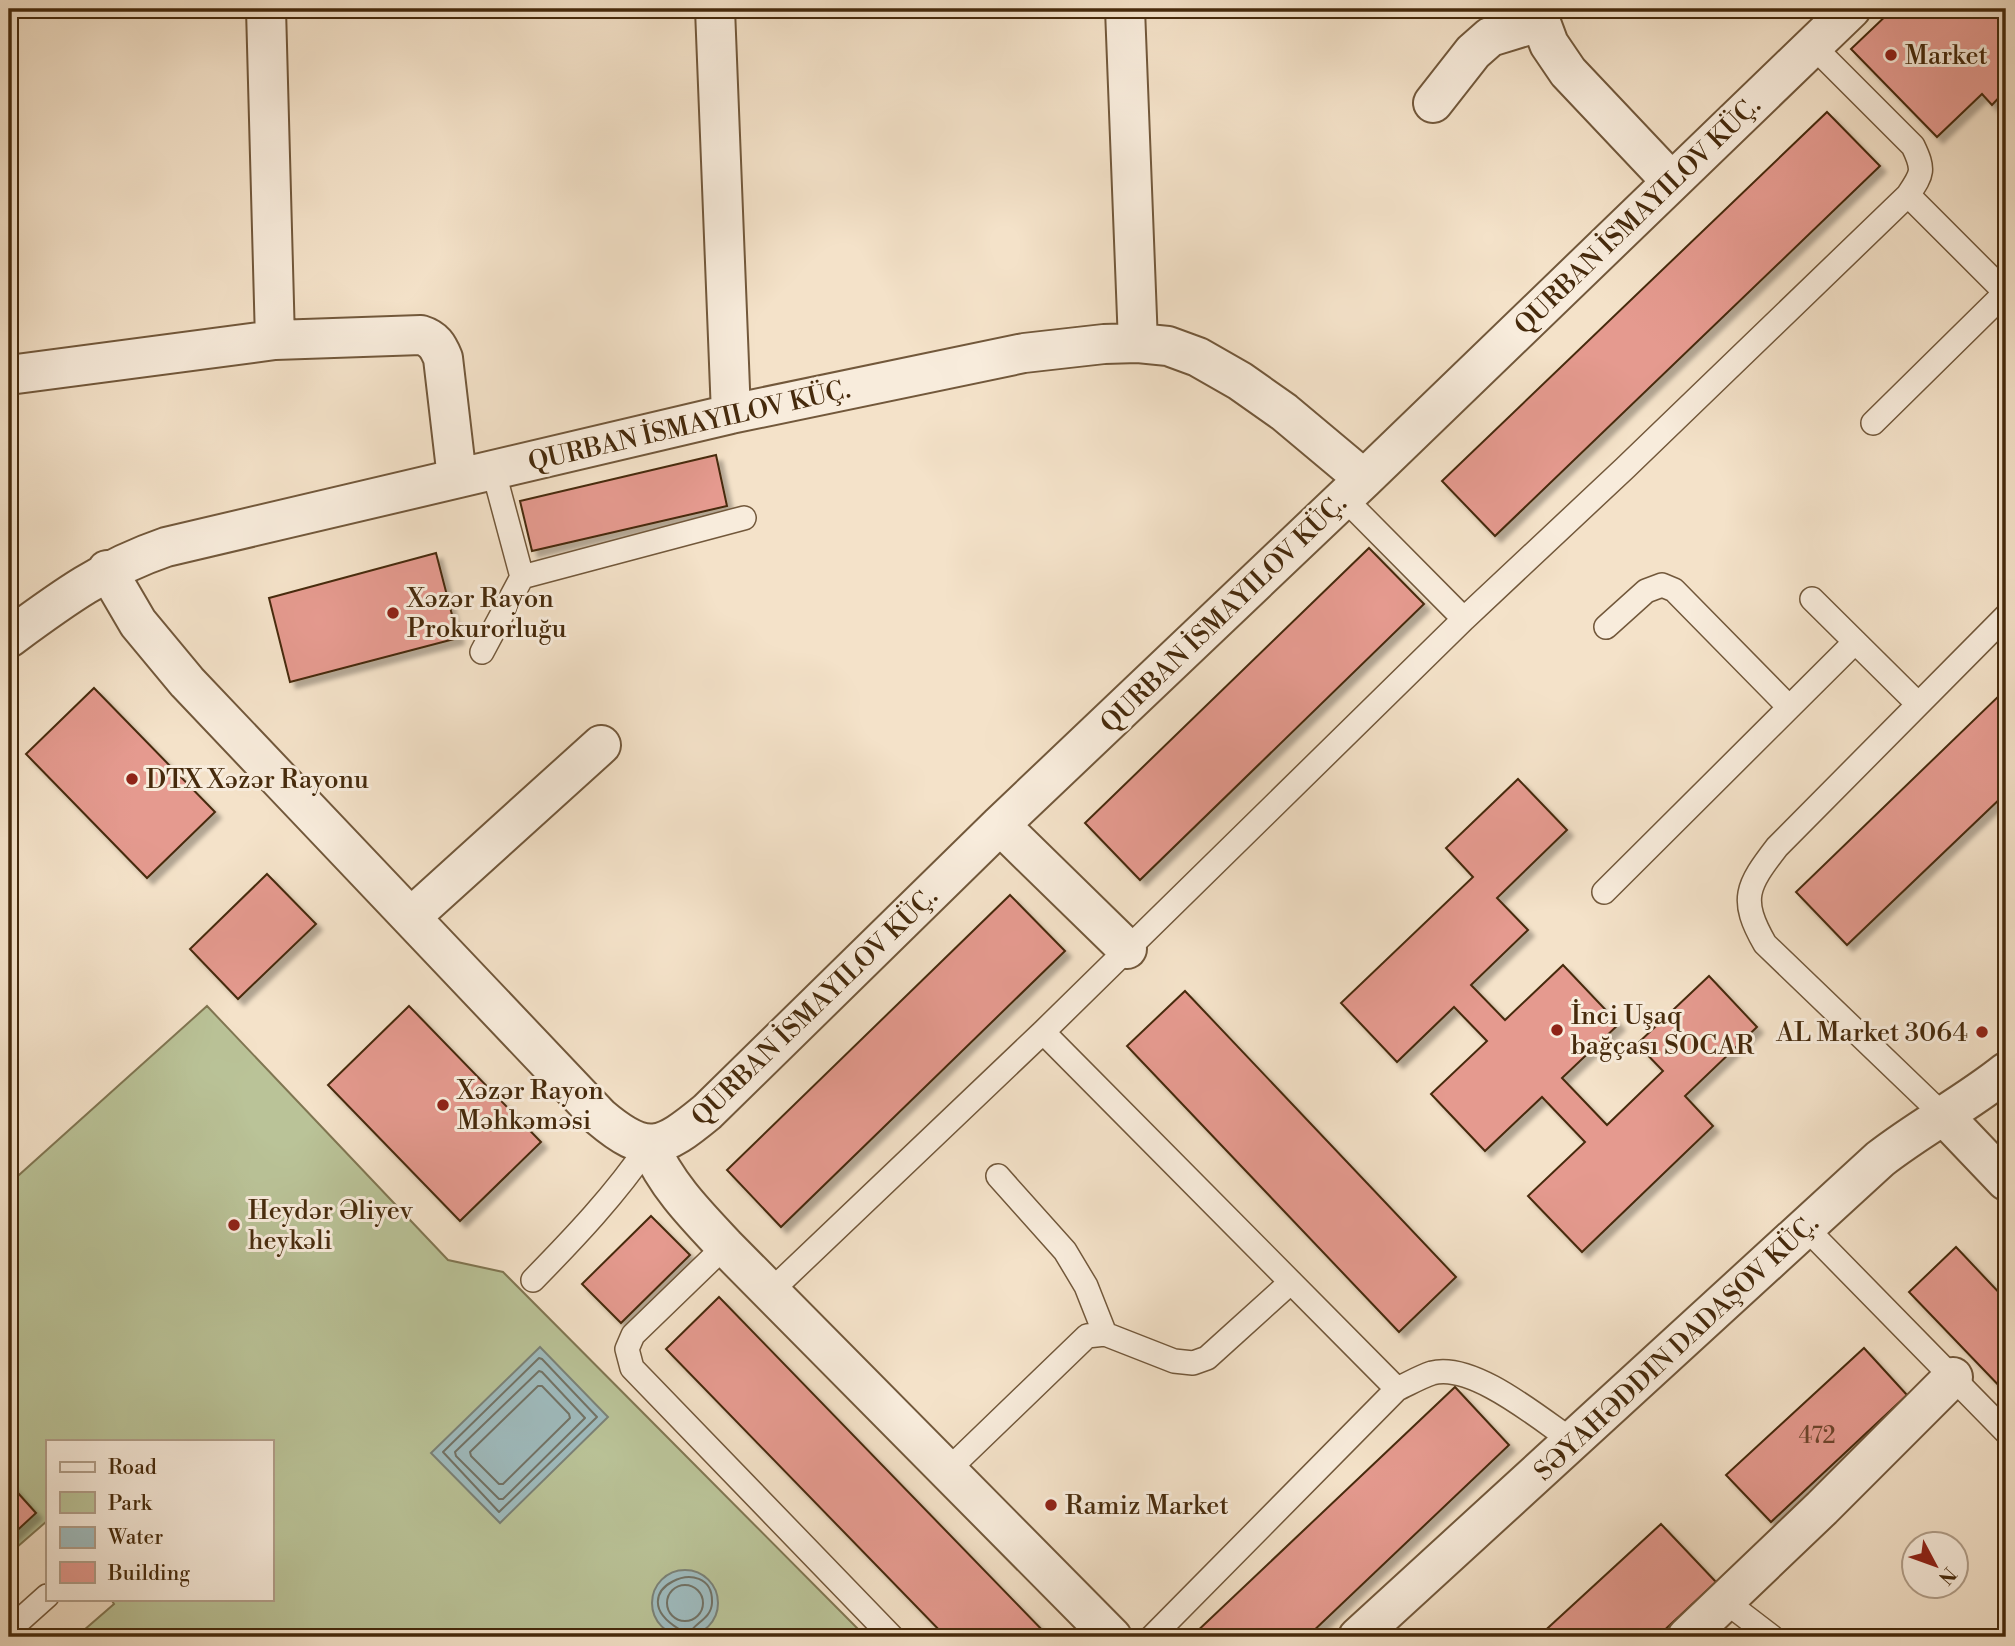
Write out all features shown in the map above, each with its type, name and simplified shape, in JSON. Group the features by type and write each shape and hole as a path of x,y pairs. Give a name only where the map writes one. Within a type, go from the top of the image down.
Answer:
{"street":[{"path":"266,9 275,340"},
{"path":"715,9 731,414"},
{"path":"1125,9 1138,343"},
{"path":"107,570 138,623 159,650 600,1117 632,1141 649,1145 666,1141 707,1112 1000,825 1851,9"},
{"path":"1433,103 1473,52 1490,37 1538,15 1549,44 1568,72 1671,181"},
{"path":"9,375 275,340 421,335 431,338 439,347 475,474"},
{"path":"9,638 107,570 166,547 731,414 1024,353 1104,344 1168,346 1198,357 1240,381 1284,412 1354,488"},
{"path":"411,917 601,745"},
{"path":"1000,825 1127,949"},
{"name":"SƏYAHƏDDIN DADAŞOV KÜÇ.","path":"1358,1637 1880,1159 1905,1139 1977,1096 2006,1072"},
{"path":"1944,1116 2006,1181"},
{"path":"649,1145 675,1192 725,1246 1112,1637"},
{"path":"1687,1637 1953,1377"}],"lane":[{"path":"771,1292 1464,620 1908,195 1921,175 1921,162 1913,146 1813,46"},
{"path":"1873,423 2006,293 1908,195"},
{"path":"475,474 522,578"},
{"path":"1354,488 1464,620"},
{"path":"482,652 522,578 744,519"},
{"path":"1606,627 1646,591 1662,585 1674,590 1789,707"},
{"path":"1812,599 1918,704"},
{"path":"1944,1116 1765,944 1753,923 1748,898 1756,874 1777,847 2006,616"},
{"path":"1604,892 1854,643"},
{"path":"1042,1032 1397,1389"},
{"path":"533,1280 597,1214 649,1145"},
{"path":"998,1176 1065,1251 1086,1286 1105,1334"},
{"path":"1805,1227 2006,1432"},
{"path":"725,1246 633,1335 627,1349 632,1368 892,1637"},
{"path":"947,1471 1087,1336 1105,1334 1174,1361 1193,1363 1207,1358 1291,1282"},
{"path":"1152,1637 1397,1389 1433,1373 1458,1372 1481,1379 1574,1442"},
{"path":"9,1630 46,1597"},
{"path":"1726,1601 1772,1637"}],"green space":[{"path":"207,1006 448,1260 503,1272 866,1637 76,1637 114,1604 112,1600 273,1600 273,1440 46,1440 46,1522 9,1554 9,1184"}],"water":[{"path":"540,1347 608,1417 500,1523 431,1453"},
{"path":"678,1570 692,1570 704,1575 713,1584 718,1603 716,1616 709,1627 692,1636 678,1636 666,1631 657,1622 652,1610 652,1596 657,1584 666,1575"}],"building":[{"path":"1893,9 2006,9 2006,90 1992,105 1982,94 1937,137 1851,49"},
{"path":"1827,112 1880,166 1495,536 1442,481"},
{"path":"716,455 727,506 532,551 520,501"},
{"path":"1369,548 1424,604 1140,880 1085,823"},
{"path":"436,553 458,638 290,682 269,598"},
{"path":"94,688 215,812 147,878 26,754"},
{"path":"2006,689 2006,793 1847,945 1796,892"},
{"path":"1518,779 1567,830 1497,898 1528,930 1471,985 1505,1020 1563,965 1619,1024 1562,1078 1607,1125 1663,1071 1637,1044 1709,976 1757,1027 1685,1096 1713,1126 1582,1252 1528,1196 1585,1142 1542,1097 1485,1151 1431,1094 1487,1041 1454,1007 1397,1062 1341,1003 1473,877 1446,848"},
{"path":"267,874 316,924 238,999 190,949"},
{"path":"1010,895 1065,951 781,1227 727,1170"},
{"path":"1185,991 1456,1277 1399,1332 1127,1046"},
{"path":"409,1006 541,1142 460,1221 328,1085"},
{"path":"651,1216 690,1255 621,1323 582,1284"},
{"path":"1956,1247 2006,1300 2006,1393 1909,1292"},
{"path":"719,1297 1049,1637 946,1637 666,1349"},
{"path":"1864,1348 1907,1395 1771,1522 1726,1475"},
{"path":"1455,1387 1509,1445 1307,1637 1191,1637"},
{"path":"9,1483 36,1513 9,1538"},
{"path":"1661,1524 1716,1582 1657,1637 1538,1637"}],"place":[{"name":"Market","path":"1891,55"},
{"name":"Xəzər Rayon Prokurorluğu","path":"393,613"},
{"name":"DTX Xəzər Rayonu","path":"132,779"},
{"name":"İnci Uşaq bağçası SOCAR","path":"1557,1030"},
{"name":"AL Market 3064","path":"1982,1032"},
{"name":"Xəzər Rayon Məhkəməsi","path":"443,1105"},
{"name":"Heydər Əliyev heykəli","path":"234,1225"},
{"name":"Ramiz Market","path":"1051,1505"}]}
